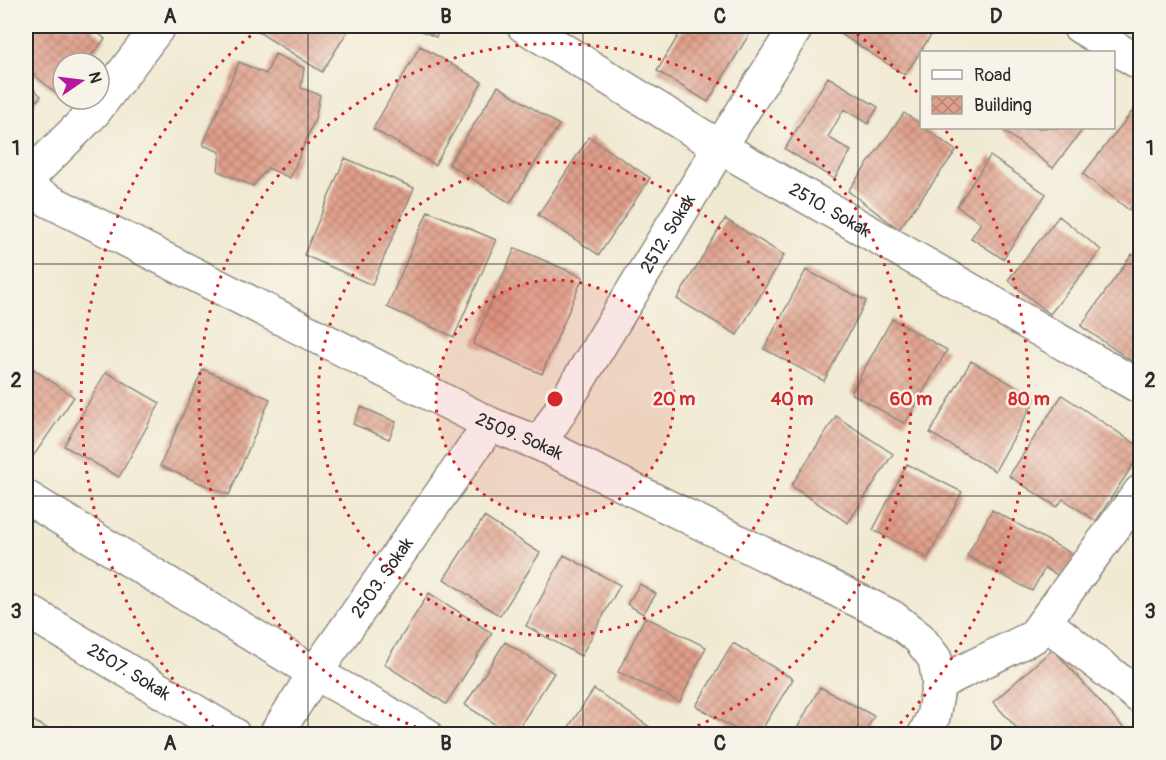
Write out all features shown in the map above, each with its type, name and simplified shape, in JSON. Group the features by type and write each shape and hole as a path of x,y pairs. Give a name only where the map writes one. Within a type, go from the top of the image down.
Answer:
{"street":[{"path":"26,180 94,112 159,26"},
{"name":"2510. Sokak","path":"524,26 720,147 1140,387"},
{"name":"2512. Sokak","path":"540,444 720,147 797,26"},
{"path":"1079,26 1140,63"},
{"name":"2509. Sokak","path":"26,189 490,424 540,444 892,617 918,638 935,659 939,683 933,717 925,735"},
{"name":"2503. Sokak","path":"276,735 315,673 490,424"},
{"path":"939,683 1033,637 1140,492"},
{"path":"26,497 315,673 425,735"},
{"name":"2507. Sokak","path":"26,610 232,735"},
{"path":"1045,622 1140,697"}],"building":[{"path":"26,26 90,26 105,39 95,51 51,51 51,89 26,68"},
{"path":"249,26 351,26 322,72"},
{"path":"410,26 442,26 436,37"},
{"path":"684,26 738,26 750,33 708,102 657,71"},
{"path":"840,26 937,26 905,75 836,31"},
{"path":"420,46 482,82 435,165 373,129"},
{"path":"275,54 304,68 301,88 320,95 315,119 290,178 268,168 253,186 218,171 220,152 203,145 239,62 266,74"},
{"path":"828,77 878,107 868,124 844,109 828,137 851,151 834,179 785,149"},
{"path":"26,82 41,96 26,114"},
{"path":"498,86 559,125 510,203 449,164"},
{"path":"1139,103 1140,195 1129,210 1083,174"},
{"path":"904,113 920,124 920,129 926,129 956,151 899,229 848,191"},
{"path":"1005,129 1083,129 1053,168 1004,131"},
{"path":"589,137 650,178 599,255 538,215"},
{"path":"990,156 1046,194 1003,259 971,238 981,223 957,206"},
{"path":"345,158 414,188 372,285 304,255"},
{"path":"428,211 496,240 454,337 387,307"},
{"path":"1059,216 1101,250 1050,314 1008,280"},
{"path":"725,219 784,255 737,335 677,299"},
{"path":"515,248 583,277 542,374 473,344"},
{"path":"1132,254 1140,261 1140,358 1136,364 1081,326"},
{"path":"806,270 866,301 824,381 764,349"},
{"path":"892,319 947,350 905,424 851,393"},
{"path":"971,361 1036,398 995,471 930,433"},
{"path":"26,364 74,397 32,458 26,453"},
{"path":"203,369 270,399 229,495 160,466"},
{"path":"106,372 160,403 119,477 64,446"},
{"path":"1062,395 1140,447 1140,454 1096,521 1063,499 1057,507 1009,476"},
{"path":"361,407 396,422 389,439 353,424"},
{"path":"836,416 893,454 848,523 791,486"},
{"path":"907,464 962,492 928,558 873,530"},
{"path":"992,510 1080,558 1068,581 1045,568 1032,591 967,556"},
{"path":"484,517 540,553 500,616 444,579"},
{"path":"564,555 620,585 581,656 526,626"},
{"path":"640,584 656,594 643,614 627,604"},
{"path":"429,593 492,633 446,704 384,664"},
{"path":"645,617 706,647 680,702 618,672"},
{"path":"505,642 554,673 515,734 510,734 465,705"},
{"path":"733,643 793,679 759,734 743,734 696,706"},
{"path":"1053,649 1129,734 1022,734 993,702"},
{"path":"820,687 874,716 864,734 794,734"},
{"path":"594,689 651,728 647,734 564,734"},
{"path":"30,719 57,734 26,734 26,727"}]}
